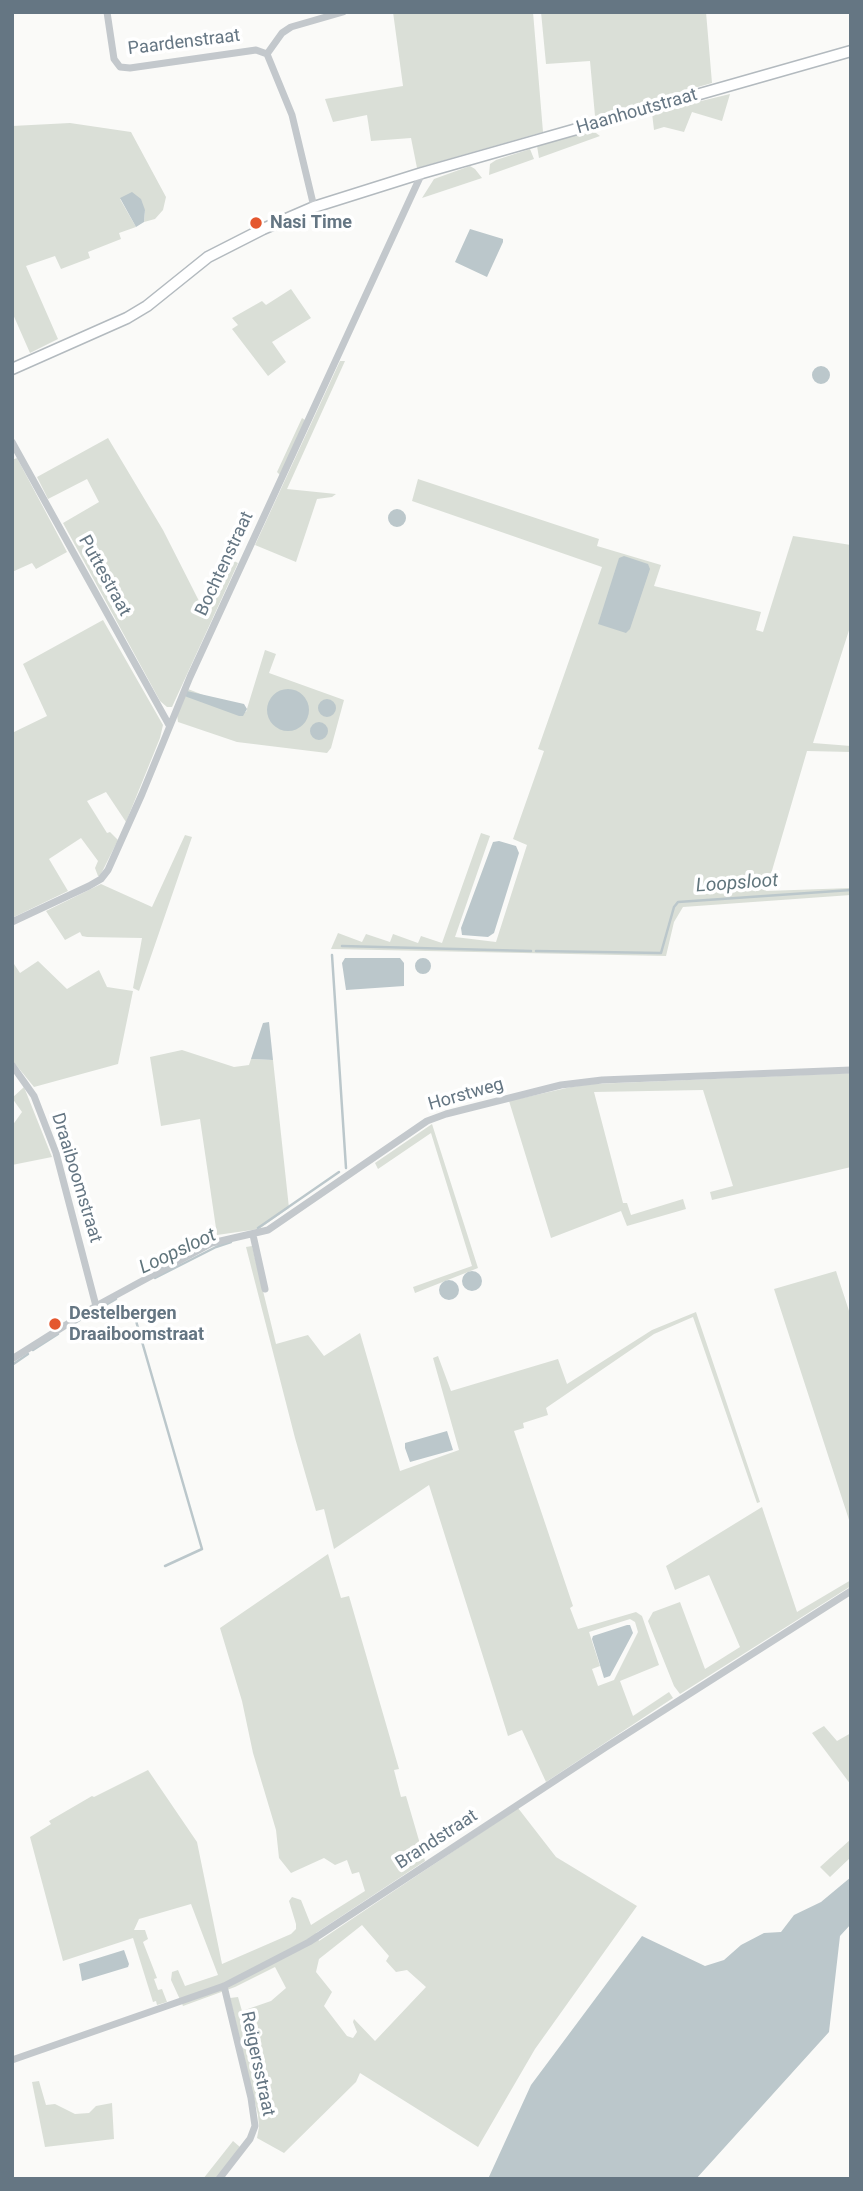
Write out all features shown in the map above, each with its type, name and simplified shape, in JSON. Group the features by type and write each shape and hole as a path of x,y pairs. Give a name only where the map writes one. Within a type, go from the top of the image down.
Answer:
{"street":[{"name":"Paardenstraat","path":"107,12 114,59 120,67 130,68 256,50 267,54 292,115 314,207"},
{"name":"Paardenstraat","path":"267,54 282,33 291,27 343,12"},
{"name":"Haanhoutstraat","path":"12,369 127,318 156,299 208,257 314,207 422,173 851,51"},
{"name":"Bochtenstraat","path":"12,922 89,886 105,875 142,794 169,725 422,173"},
{"name":"Puttestraat","path":"12,442 169,725"},
{"name":"Draaiboomstraat","path":"12,1065 34,1096 56,1153 96,1306"},
{"name":"Horstweg","path":"12,1359 96,1306 212,1243 268,1230 427,1121 446,1114 561,1085 602,1080 851,1070"},
{"path":"253,1235 265,1289"},
{"name":"Brandstraat","path":"12,2060 224,1986 309,1942 606,1747 851,1591"},
{"name":"Reigersstraat","path":"219,2179 250,2139 255,2126 251,2098 224,1986"}],"shaded area":[{"path":"393,12 533,12 543,132 417,168 411,138 371,141 367,115 333,122 325,99 403,86"},
{"path":"541,12 706,12 712,83 595,116 590,61 546,64"},
{"path":"730,94 722,121 692,112 684,132 664,127 654,130 652,113"},
{"path":"70,123 131,132 166,197 163,210 155,219 144,222 145,210 120,199 136,227 119,233 121,239 88,252 90,258 61,269 55,256 26,266 58,339 30,353 12,312 12,126"},
{"path":"592,130 600,136 539,158 537,146"},
{"path":"530,149 534,159 489,175 490,164 496,160"},
{"path":"470,166 482,178 422,198 434,179"},
{"path":"132,192 141,199 145,210 144,222 136,227 120,198"},
{"path":"470,229 503,239 487,277 455,262"},
{"path":"291,289 311,318 272,342 286,362 268,376 232,329 238,325 232,318 262,301 266,305"},
{"path":"340,361 345,361 287,489 336,494 317,499 296,562 255,545"},
{"path":"821,366 827,369 830,375 827,381 821,384 815,381 812,375 815,369"},
{"path":"302,418 305,420 281,476 277,472"},
{"path":"108,438 163,530 199,601 217,590 232,560 238,563 172,707 167,707 160,701 63,523 99,502 87,479 48,499 37,477"},
{"path":"17,458 67,552 36,569 32,563 12,572 12,460"},
{"path":"418,479 599,539 597,546 661,565 654,586 761,612 756,630 763,632 793,536 851,545 851,624 813,743 851,746 851,752 807,751 766,891 851,888 851,895 683,907 674,922 666,956 331,949 338,933 362,942 366,934 390,942 393,934 418,943 421,936 442,943 481,833 490,836 455,937 496,942 527,845 513,839 544,751 538,749 602,567 412,501"},
{"path":"397,509 403,512 406,518 403,524 397,527 391,524 388,518 391,512"},
{"path":"624,556 648,564 650,569 630,629 626,633 598,624 619,558"},
{"path":"103,620 163,725 160,738 126,822 106,792 87,801 107,833 110,832 118,840 100,876 95,868 98,861 81,838 49,859 68,891 12,918 12,733 47,716 23,664"},
{"path":"265,650 276,654 269,673 344,700 331,748 327,753 237,742 178,722 177,715 188,689 246,712"},
{"path":"288,689 303,695 309,710 303,725 288,731 273,725 267,710 273,695"},
{"path":"187,691 244,704 247,709 243,716 239,716 187,697"},
{"path":"327,699 333,702 336,708 333,714 327,717 321,714 318,708 321,702"},
{"path":"319,722 325,725 328,731 325,737 319,740 313,737 310,731 313,725"},
{"path":"185,835 192,837 139,991 133,988 142,938 87,937 80,932 65,940 46,911 101,884 152,907"},
{"path":"493,842 516,846 519,853 494,933 488,937 462,935 461,928"},
{"path":"345,958 400,958 404,963 404,986 346,990 342,963"},
{"path":"420,958 426,958 431,966 429,972 420,974 415,969 415,963"},
{"path":"12,961 20,973 38,961 67,989 99,970 107,987 133,991 118,1064 34,1087 12,1060"},
{"path":"269,1022 273,1060 251,1059 263,1023"},
{"path":"182,1050 234,1067 249,1065 251,1059 273,1060 289,1208 259,1229 217,1235 200,1119 161,1126 150,1057"},
{"path":"851,1073 851,1167 712,1200 710,1192 733,1186 703,1090 594,1092 623,1203 627,1203 631,1215 683,1199 686,1209 627,1226 621,1211 551,1238 509,1101 593,1084"},
{"path":"24,1087 52,1157 12,1165 12,1126 22,1112 12,1098"},
{"path":"432,1124 478,1268 415,1293 413,1287 472,1266 431,1133 378,1169 375,1163"},
{"path":"252,1246 276,1344 308,1335 324,1356 360,1333 400,1471 459,1450 433,1358 438,1356 451,1391 558,1359 567,1384 652,1330 696,1312 760,1502 757,1503 693,1317 654,1334 546,1408 548,1415 523,1423 524,1428 514,1431 573,1606 570,1608 578,1629 636,1612 642,1616 659,1665 620,1681 633,1716 669,1692 673,1698 546,1782 522,1730 508,1736 429,1485 334,1549 324,1509 316,1511 246,1247","holes":["630,1619 635,1622 638,1632 614,1680 598,1686 592,1669 600,1666 589,1632"]},
{"path":"472,1271 479,1274 482,1281 479,1288 472,1291 465,1288 462,1281 465,1274"},
{"path":"836,1271 851,1317 851,1526 774,1289"},
{"path":"449,1280 456,1283 459,1290 456,1297 449,1300 442,1297 439,1290 442,1283"},
{"path":"447,1431 453,1450 410,1462 405,1443"},
{"path":"762,1507 797,1612 851,1580 851,1586 680,1694 674,1686 648,1621 653,1612 680,1602 705,1669 740,1647 709,1575 675,1590 666,1566"},
{"path":"328,1554 341,1598 349,1596 399,1769 394,1770 401,1797 406,1796 425,1861 316,1933 319,1941 518,1808 556,1857 637,1906 535,2049 478,2147 360,2073 356,2082 284,2153 257,2138 258,2115 230,1998 238,1997 242,2011 271,2001 286,1988 275,1967 235,1987 183,2006 171,1980 172,1972 178,1970 185,1986 218,1975 191,1904 139,1919 134,1930 145,1930 148,1939 143,1942 157,1978 154,1979 167,2002 157,2005 156,2001 153,2002 133,1938 63,1961 30,1837 51,1824 49,1821 92,1796 148,1770 197,1842 222,1964 291,1934 296,1929 289,1901 292,1897 301,1900 311,1925 365,1891 359,1872 352,1874 347,1860 335,1865 324,1858 291,1873 279,1858 276,1830 220,1628","holes":["362,1925 389,1956 386,1961 396,1972 407,1970 426,1987 375,2041 354,2019 357,2032 353,2038 347,2036 324,2006 332,1992 316,1972 319,1959"]},
{"path":"630,1625 633,1633 610,1676 604,1678 593,1636"},
{"path":"824,1726 837,1741 851,1733 851,1785 812,1733"},
{"path":"851,1839 851,1857 830,1877 820,1867"},
{"path":"851,1877 851,1924 840,1936 829,2032 696,2179 488,2179 531,2085 642,1936 705,1966 724,1960 741,1945 764,1933 781,1932 794,1915 821,1902"},
{"path":"124,1950 128,1967 82,1981 79,1964"},
{"path":"39,2081 46,2105 55,2104 75,2114 89,2113 96,2106 112,2103 114,2139 45,2147 32,2082"},
{"path":"233,2141 240,2147 217,2179 203,2179"}],"waterway":[{"name":"Loopsloot","path":"536,951 661,953 674,907 678,902 851,890"},
{"name":"Loopsloot","path":"342,946 531,951"},
{"name":"Loopsloot","path":"332,955 346,1168"},
{"name":"Loopsloot","path":"258,1228 339,1172"},
{"name":"Loopsloot","path":"155,1278 231,1242"},
{"name":"Loopsloot","path":"73,1324 116,1299"},
{"path":"134,1314 202,1549 165,1566"},
{"name":"Loopsloot","path":"33,1350 58,1334"},
{"name":"Loopsloot","path":"12,1365 28,1354"}],"place":[{"name":"Nasi Time","path":"256,223"},
{"name":"Destelbergen Draaiboomstraat","path":"55,1324"}]}
